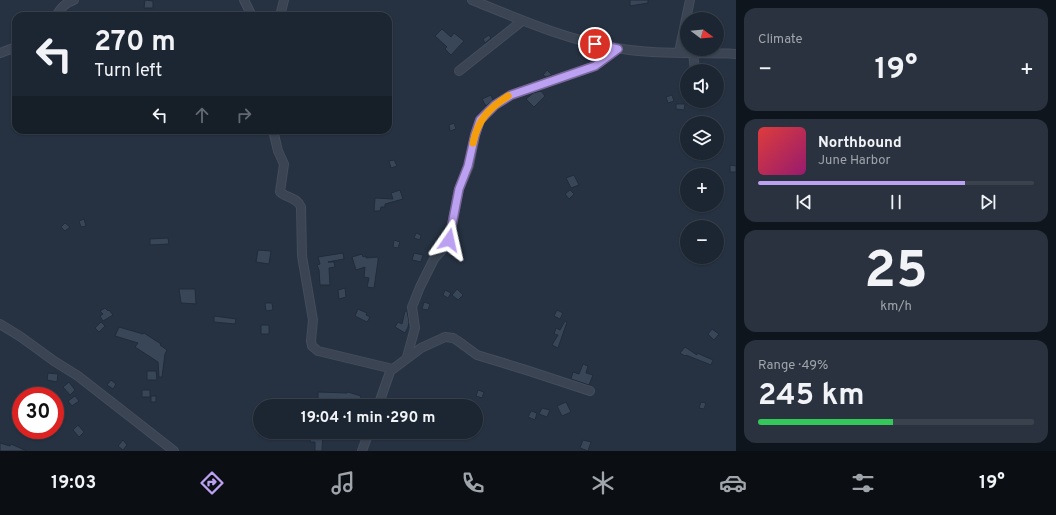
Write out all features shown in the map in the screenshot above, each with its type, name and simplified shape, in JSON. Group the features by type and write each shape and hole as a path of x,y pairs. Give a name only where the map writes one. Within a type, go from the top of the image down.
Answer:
{"street":[{"path":"58,12 61,7 74,0"},
{"path":"244,0 250,12"},
{"path":"281,12 284,0"},
{"path":"472,0 522,21 564,36 618,49 646,52 679,52 690,0"},
{"path":"459,71 522,21"},
{"path":"0,53 12,48"},
{"path":"407,357 416,328 412,307 434,259 449,240 459,189 468,166 480,120 495,105 511,95 595,66 618,49"},
{"path":"724,53 736,54"},
{"path":"274,134 278,151 284,164 280,192 296,200 300,206 302,256 313,320 311,337 312,346 318,351 395,368 407,357 421,348 445,337 449,337 458,341 476,355 553,378 590,391"},
{"path":"0,324 78,376 174,451"},
{"path":"380,399 391,368"},
{"path":"362,451 366,439"}],"building":[{"path":"145,0 153,1 153,8 144,8"},
{"path":"630,0 648,0 648,3 630,6"},
{"path":"442,29 451,37 454,33 464,41 451,55 445,49 447,47 435,36"},
{"path":"489,35 491,38 485,43 483,39"},
{"path":"547,70 552,75 546,77 543,75"},
{"path":"541,91 545,96 534,107 526,99 533,93"},
{"path":"491,95 493,100 486,106 482,99"},
{"path":"672,95 674,101 668,103 666,97"},
{"path":"676,104 680,104 680,108 684,108 684,110 676,109"},
{"path":"454,123 456,129 450,131 449,125"},
{"path":"394,160 397,166 391,168 389,161"},
{"path":"730,165 736,166 736,172 730,172"},
{"path":"574,175 579,185 571,188 566,178"},
{"path":"400,190 403,199 385,204 385,207 381,207 380,211 374,211 375,198 393,199 391,193"},
{"path":"570,190 574,194 569,199 565,194"},
{"path":"84,219 86,226 81,227 79,221"},
{"path":"65,223 70,227 65,231 61,227"},
{"path":"416,233 421,235 420,240 414,238"},
{"path":"168,238 169,244 150,245 150,239"},
{"path":"394,240 400,242 398,248 393,247"},
{"path":"258,250 271,251 269,264 256,262"},
{"path":"343,253 344,259 328,262 334,262 335,267 329,268 330,285 320,285 319,270 317,265 320,264 318,257"},
{"path":"414,253 423,255 421,262 412,260"},
{"path":"362,254 363,257 366,256 366,258 378,257 374,288 367,287 369,278 364,277 365,267 356,270 352,257"},
{"path":"345,288 346,297 339,299 338,290"},
{"path":"179,289 195,289 196,304 181,303"},
{"path":"457,289 463,295 458,300 452,295"},
{"path":"445,290 451,293 448,298 443,295"},
{"path":"424,302 430,304 428,310 422,309"},
{"path":"265,303 272,303 273,310 266,311"},
{"path":"105,308 113,315 103,321 100,316 103,314 100,311"},
{"path":"358,309 367,313 366,315 370,317 367,322 355,316"},
{"path":"557,310 563,313 560,319 554,316"},
{"path":"405,311 407,311 409,322 405,333 395,327 398,322 402,324"},
{"path":"214,316 236,319 235,324 214,322"},
{"path":"565,321 567,322 558,348 552,345 558,335 554,334 556,328 560,330"},
{"path":"101,322 105,326 99,332 95,328"},
{"path":"261,325 269,325 269,334 261,334"},
{"path":"119,327 143,334 144,333 161,344 160,345 167,350 165,354 162,377 159,377 158,362 135,347 138,343 115,336"},
{"path":"712,329 719,334 714,340 708,334"},
{"path":"685,347 697,355 697,353 713,360 711,365 680,353"},
{"path":"583,364 588,366 586,373 593,375 589,385 571,379 573,372 579,374"},
{"path":"147,371 156,371 157,380 147,380"},
{"path":"48,373 58,374 57,382 47,380"},
{"path":"111,380 116,384 113,389 107,385"},
{"path":"69,382 75,390 70,395 63,387"},
{"path":"142,390 150,390 150,397 142,397"},
{"path":"478,390 484,392 482,398 476,396"},
{"path":"318,392 348,392 361,396 360,399 318,399"},
{"path":"75,396 79,401 72,406 68,401"},
{"path":"151,396 156,396 156,402 151,402"},
{"path":"566,402 571,412 562,416 557,406"},
{"path":"701,402 706,403 704,409 699,408"},
{"path":"542,408 550,410 547,417 539,414"},
{"path":"531,411 537,413 535,420 528,417"},
{"path":"78,425 84,432 79,437 73,430"},
{"path":"310,439 323,439 322,451 315,451 315,442 310,442"},
{"path":"123,440 127,445 123,450 118,446"},
{"path":"583,440 591,442 588,451 580,448"},
{"path":"0,443 10,446 11,444 27,451 0,451"}],"slow traffic":[{"path":"473,143 480,120 495,105 508,96"}],"route":[{"path":"449,240 459,189 468,166 480,120 495,105 511,95 595,66 618,49 595,44"}]}
